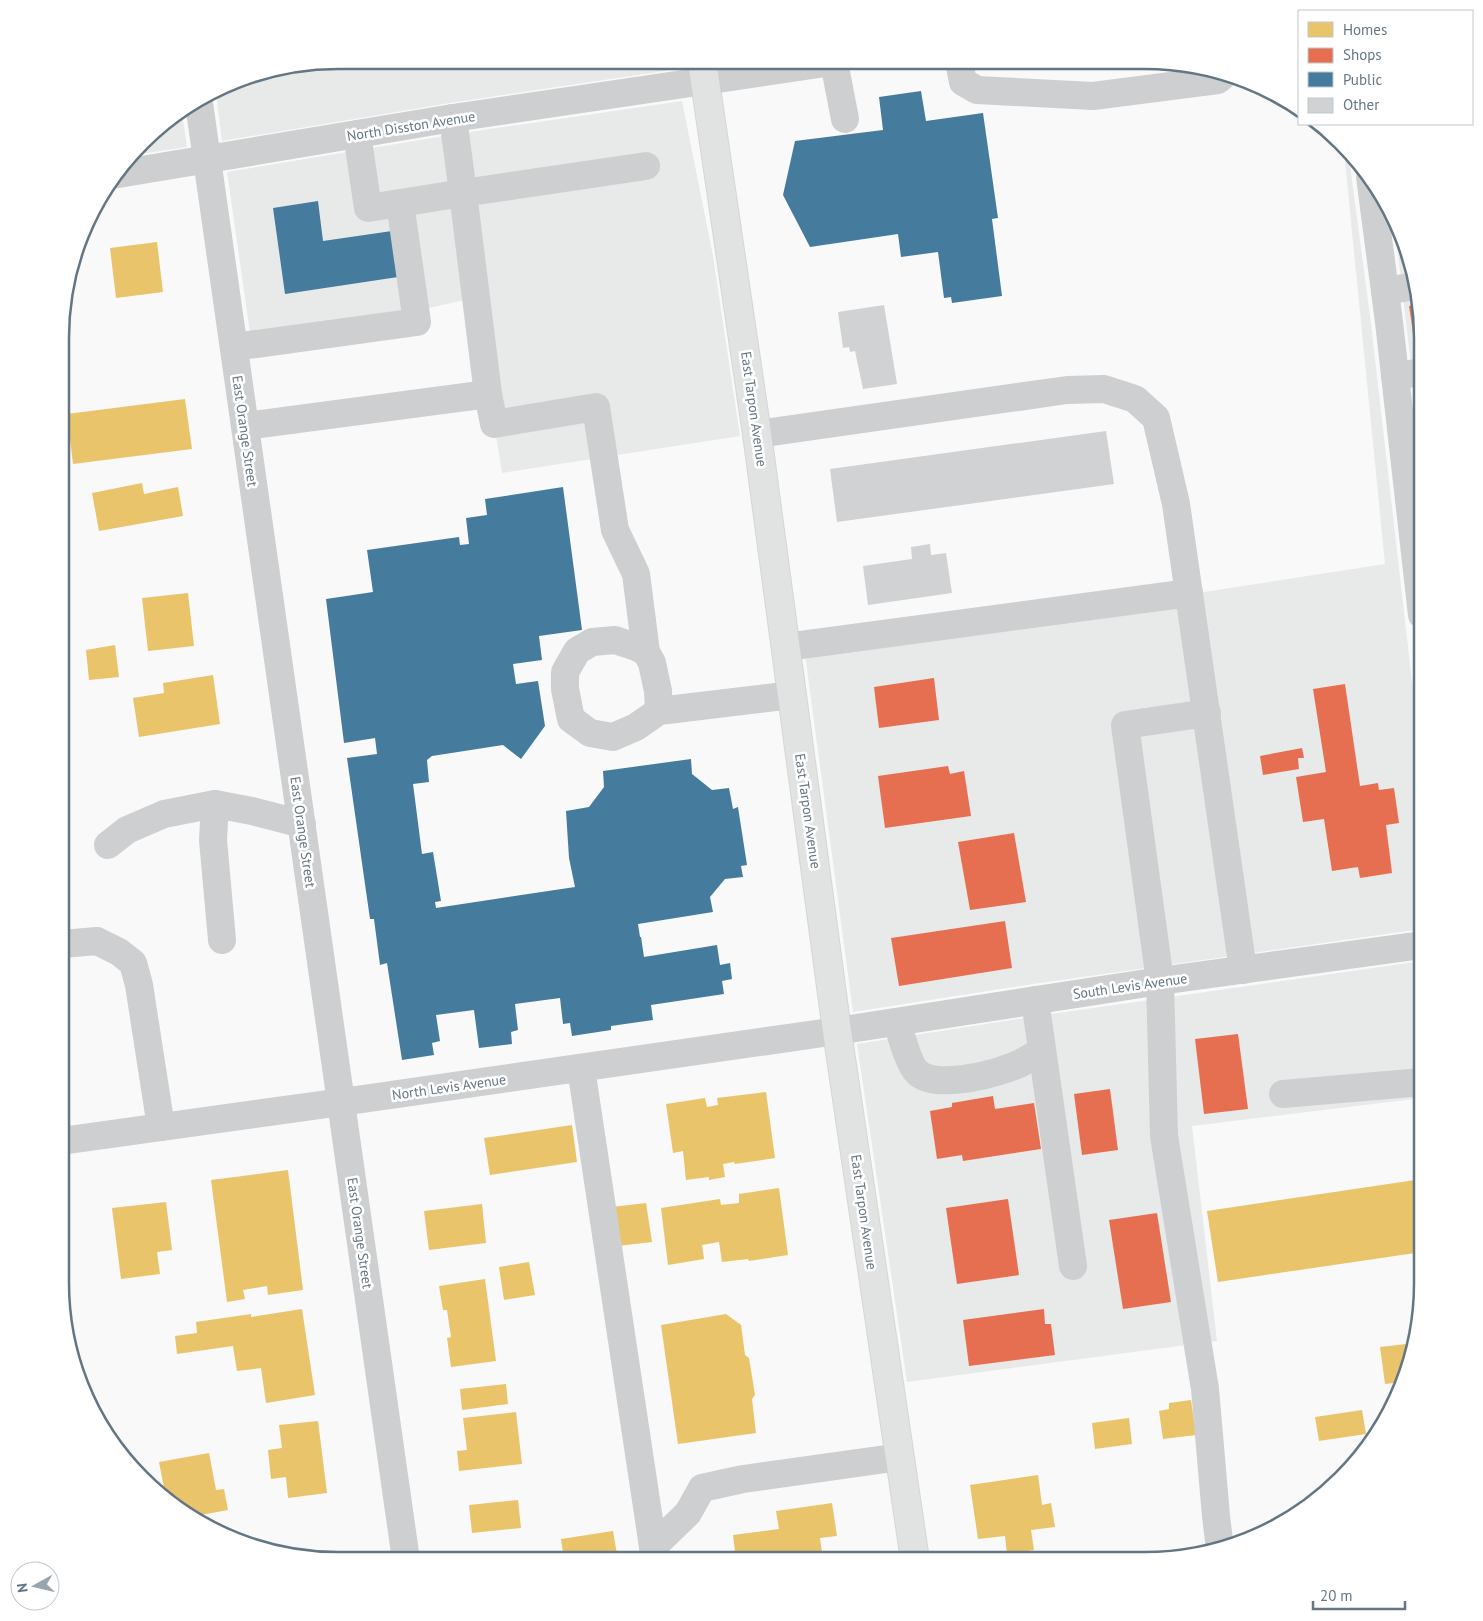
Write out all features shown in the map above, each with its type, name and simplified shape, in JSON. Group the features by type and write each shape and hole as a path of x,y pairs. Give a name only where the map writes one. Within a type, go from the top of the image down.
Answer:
{"main road":[{"name":"East Tarpon Avenue","path":"704,71 758,434 837,1031 914,1552"}],"street":[{"name":"North Disston Avenue","path":"125,173 453,118 704,71 733,69"},
{"path":"837,69 845,119"},
{"path":"960,69 963,82 977,90 1093,96 1219,79"},
{"name":"East Orange Street","path":"200,107 405,1552"},
{"path":"453,118 488,394 494,424 596,407 615,530 636,574 646,652 652,663 658,690 659,711"},
{"path":"356,134 368,208 646,166"},
{"path":"234,347 417,322 400,203"},
{"path":"1379,206 1384,220 1385,291 1395,376 1413,452 1414,470"},
{"path":"1385,291 1409,287"},
{"path":"1395,376 1414,373"},
{"path":"758,434 1067,390 1104,389 1135,399 1156,418 1176,504 1243,970"},
{"path":"245,426 488,394"},
{"path":"786,647 1189,594"},
{"path":"646,652 615,640 592,642 577,651 565,672 565,689 571,719 590,734 613,737 636,728 659,711 792,696"},
{"path":"1207,713 1125,725 1160,982 1164,1136 1205,1389 1219,1542"},
{"path":"215,804 213,840 222,940"},
{"path":"108,845 127,830 164,814 215,804 302,824"},
{"path":"69,943 97,941 119,952 133,963 139,985 161,1127"},
{"name":"South Levis Avenue","path":"837,1031 1035,1000 1414,946"},
{"path":"1035,1000 1073,1266"},
{"path":"897,1022 903,1044 916,1072 931,1080 957,1080 988,1073 1021,1063 1041,1051"},
{"name":"North Levis Avenue","path":"69,1140 837,1031"},
{"path":"581,1068 654,1552"},
{"path":"1283,1094 1414,1083"},
{"path":"656,1552 688,1513 702,1488 743,1478 900,1456"}],"shaded area":[{"path":"320,69 678,69 450,103 222,141 217,98 251,83 303,71"},
{"path":"682,101 713,256 740,436 502,473 474,298 252,347 227,172 456,134"},
{"path":"183,118 187,147 142,154"},
{"path":"1345,158 1350,163 1371,324 1414,699 1414,930 1033,984 853,1012 805,654 1385,564"},
{"path":"1397,242 1409,285 1414,320 1414,390"},
{"path":"1414,962 1414,1099 1192,1126 1217,1341 907,1382 857,1044 1037,1016"}],"building: Homes":[{"path":"157,242 163,292 116,298 110,248"},
{"path":"185,399 192,449 73,464 69,414"},
{"path":"142,483 144,494 178,487 183,516 99,531 92,493"},
{"path":"188,593 194,646 148,651 142,598"},
{"path":"115,645 119,677 89,680 86,650"},
{"path":"213,675 220,724 139,737 133,698 164,693 163,683"},
{"path":"766,1092 775,1158 723,1164 725,1177 709,1180 709,1177 686,1180 683,1151 673,1153 666,1104 705,1098 707,1107 718,1105 717,1098"},
{"path":"572,1125 577,1162 490,1175 484,1138"},
{"path":"288,1170 303,1290 268,1295 267,1286 243,1290 245,1299 227,1302 211,1180"},
{"path":"1414,1180 1414,1253 1218,1282 1207,1211"},
{"path":"779,1188 788,1255 749,1261 748,1259 722,1262 719,1242 702,1245 704,1259 668,1265 661,1208 720,1199 721,1205 739,1203 739,1194"},
{"path":"166,1202 172,1250 157,1252 160,1274 121,1279 112,1208"},
{"path":"646,1203 652,1242 618,1246 612,1207"},
{"path":"482,1204 486,1243 429,1250 424,1211"},
{"path":"529,1262 535,1295 504,1300 499,1267"},
{"path":"485,1279 496,1361 451,1367 447,1338 451,1337 447,1310 443,1310 439,1286"},
{"path":"302,1309 315,1395 266,1403 261,1368 237,1371 233,1346 177,1354 175,1336 197,1333 196,1322 251,1314 251,1317"},
{"path":"726,1314 741,1325 745,1355 749,1358 755,1395 752,1399 756,1433 678,1444 661,1325"},
{"path":"1407,1344 1395,1383 1385,1384 1380,1347"},
{"path":"506,1384 508,1404 462,1410 460,1389"},
{"path":"1191,1400 1196,1435 1163,1439 1159,1411 1169,1409 1169,1403"},
{"path":"1362,1410 1366,1434 1319,1441 1315,1417"},
{"path":"516,1412 522,1464 459,1471 457,1451 467,1450 463,1418"},
{"path":"1129,1418 1132,1444 1095,1449 1092,1423"},
{"path":"318,1421 327,1493 288,1498 286,1477 271,1479 268,1450 282,1448 279,1425"},
{"path":"209,1453 216,1490 224,1489 228,1510 201,1515 188,1507 164,1489 159,1462"},
{"path":"1038,1475 1042,1505 1051,1503 1055,1527 1031,1530 1034,1550 1007,1552 1005,1536 978,1539 970,1485"},
{"path":"518,1500 521,1528 472,1533 469,1505"},
{"path":"832,1503 837,1536 820,1538 822,1552 735,1552 733,1535 779,1529 776,1511"},
{"path":"613,1531 617,1552 563,1552 561,1539"}],"building: Shops":[{"path":"1412,305 1414,339 1409,306"},
{"path":"934,678 939,720 879,728 874,687"},
{"path":"1345,684 1360,786 1378,783 1379,790 1394,788 1399,823 1386,825 1392,873 1360,878 1358,867 1332,871 1324,819 1303,822 1296,777 1326,772 1313,689"},
{"path":"1302,748 1304,758 1298,758 1299,769 1263,775 1260,756"},
{"path":"948,766 950,774 964,771 971,816 885,828 878,776"},
{"path":"1014,833 1026,902 970,910 958,842"},
{"path":"1005,921 1012,968 899,986 891,938"},
{"path":"1238,1034 1248,1109 1204,1114 1195,1039"},
{"path":"1110,1089 1118,1150 1082,1155 1074,1094"},
{"path":"993,1096 995,1109 1034,1103 1041,1149 963,1161 962,1155 937,1159 930,1111 952,1107 952,1103"},
{"path":"1008,1199 1019,1275 957,1284 946,1208"},
{"path":"1157,1213 1171,1302 1123,1309 1109,1220"},
{"path":"1044,1309 1045,1324 1051,1324 1055,1355 969,1366 963,1320"}],"building: Public":[{"path":"921,91 926,121 983,113 998,218 992,219 1002,296 952,303 951,297 944,298 938,252 901,257 898,234 810,247 783,195 795,141 883,130 879,97"},
{"path":"318,201 323,241 392,231 398,277 285,294 273,208"},
{"path":"563,487 582,630 539,636 542,660 513,664 516,684 538,681 545,726 521,759 503,745 432,756 427,760 429,782 413,784 422,854 433,852 441,901 435,902 436,908 575,887 569,858 566,811 589,807 604,787 603,771 691,759 692,774 712,790 729,788 733,809 738,807 747,865 741,866 743,877 725,879 710,897 713,912 638,924 640,937 644,957 717,945 720,965 730,963 732,979 722,981 724,994 651,1005 653,1020 611,1026 611,1030 572,1036 570,1023 563,1024 560,998 515,1004 518,1030 511,1032 512,1044 479,1048 474,1010 436,1015 440,1041 432,1043 434,1055 402,1060 387,963 380,965 374,919 370,919 347,758 377,754 375,738 344,743 326,599 373,592 367,550 459,537 460,545 469,544 466,518 487,515 485,499"}],"building: Other":[{"path":"884,305 897,384 863,389 855,351 850,352 849,347 843,348 838,312"},
{"path":"1106,431 1114,484 837,522 830,469"},
{"path":"930,544 931,555 946,553 952,593 868,605 863,566 912,559 911,547"}]}
